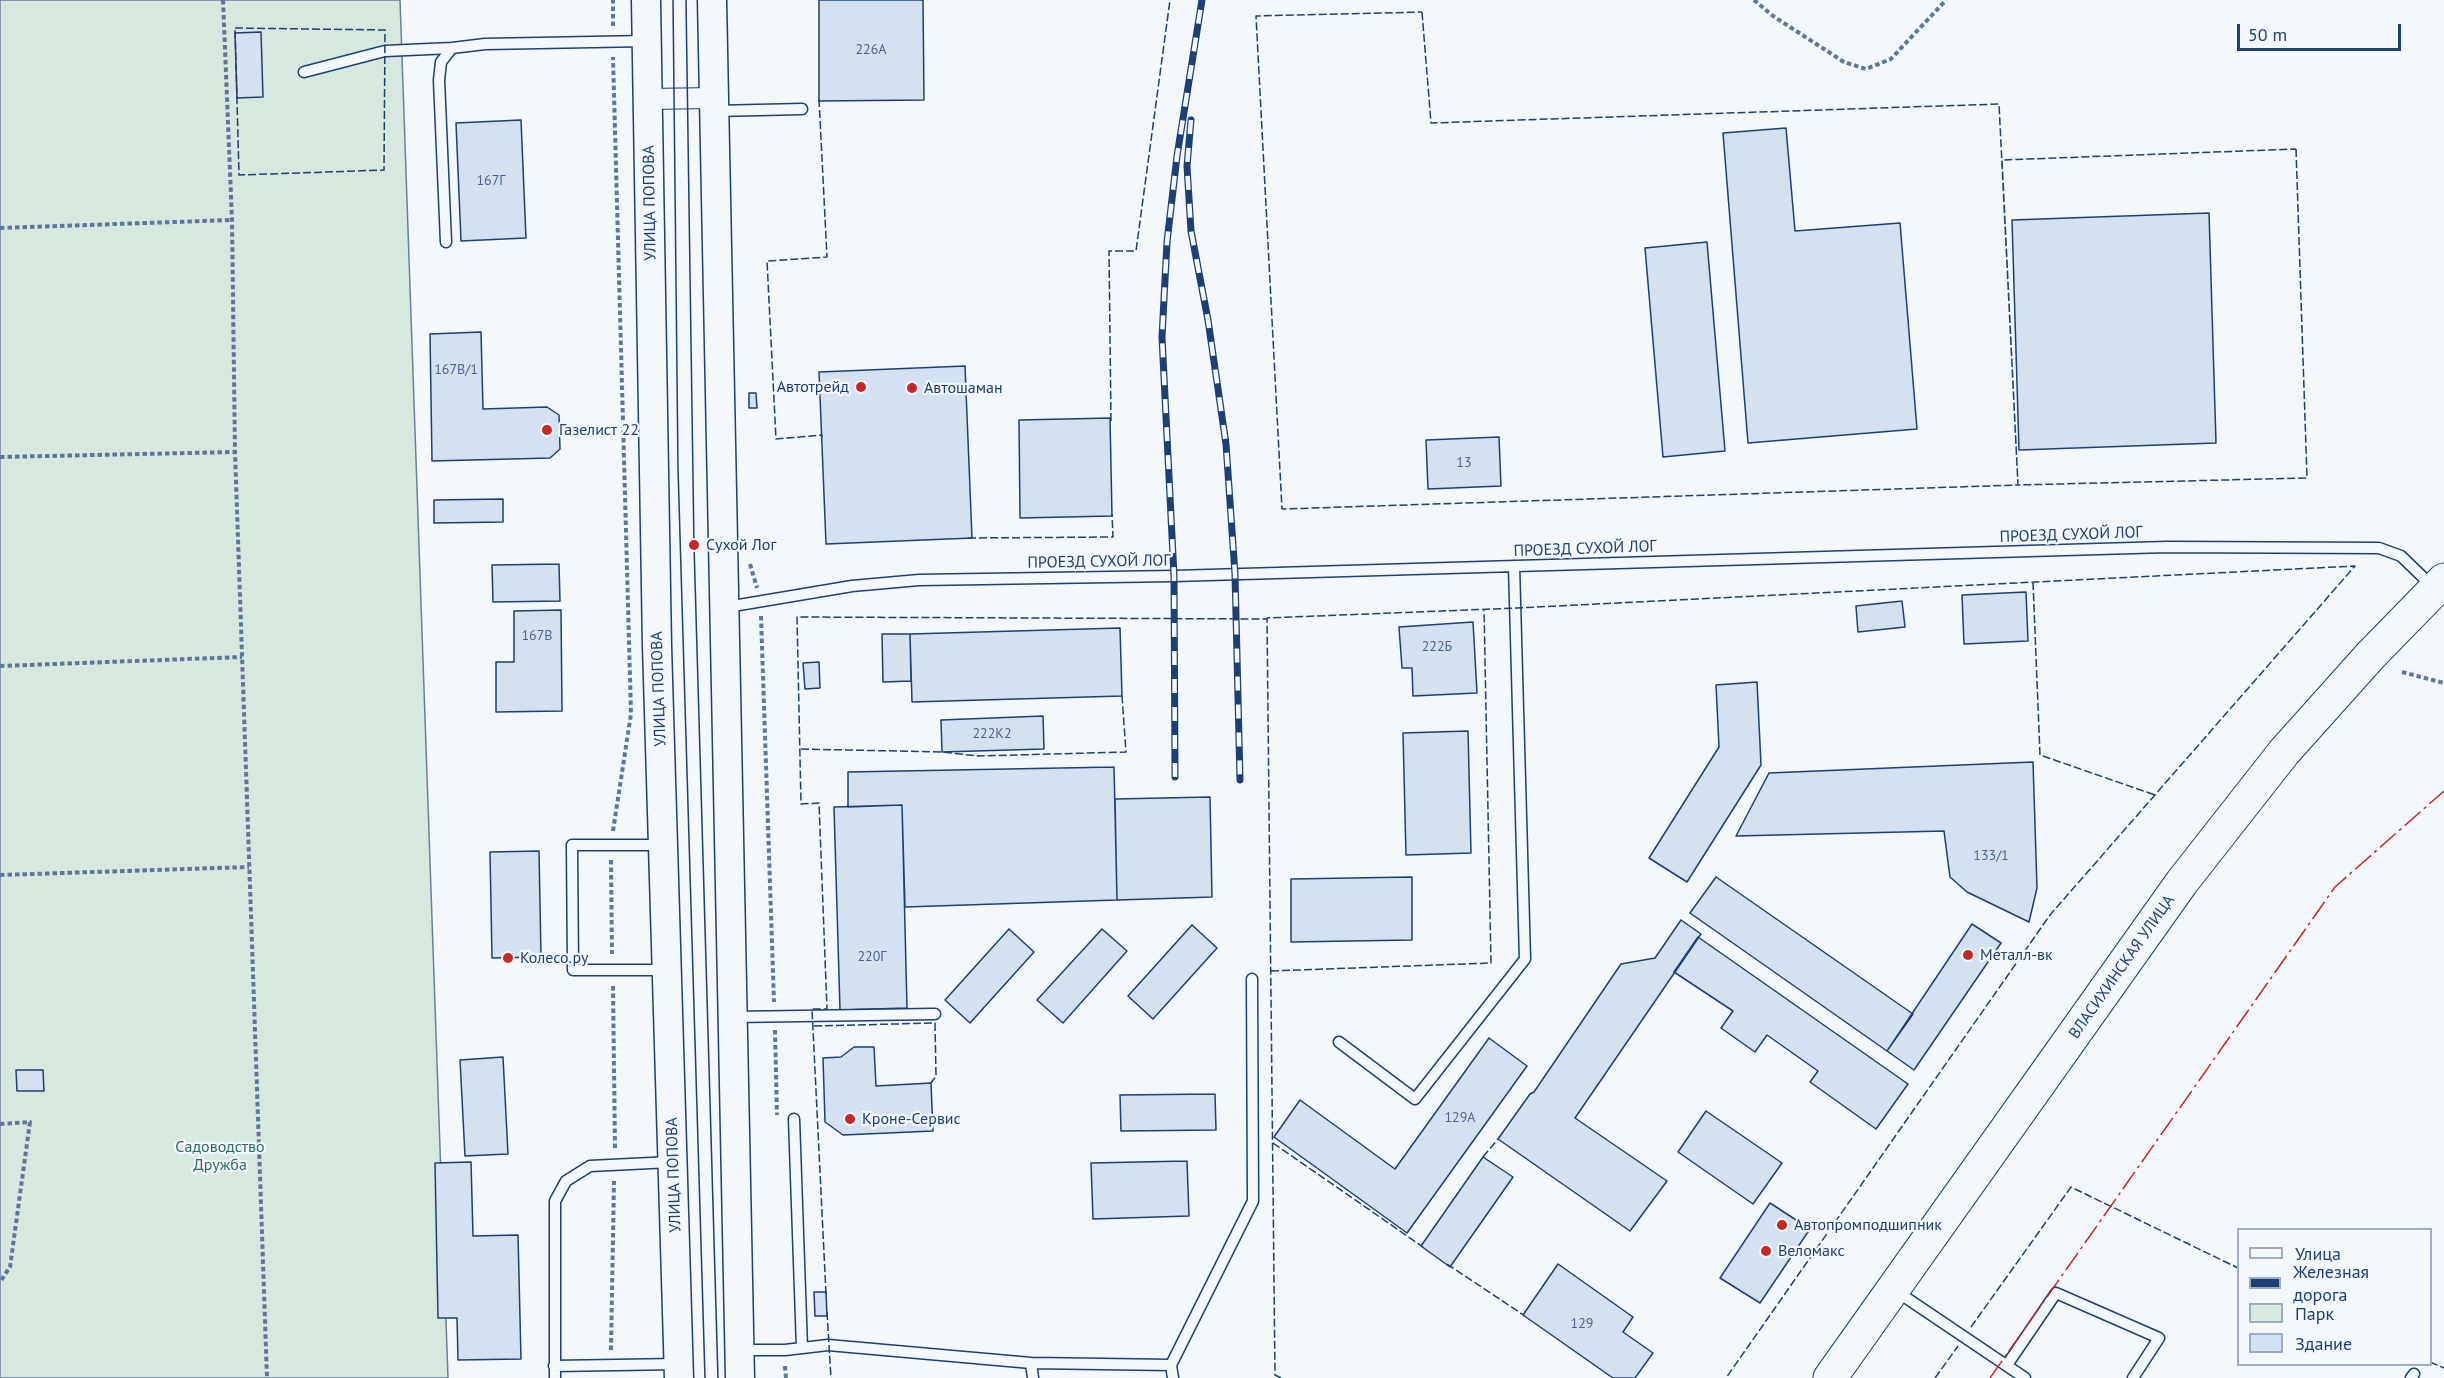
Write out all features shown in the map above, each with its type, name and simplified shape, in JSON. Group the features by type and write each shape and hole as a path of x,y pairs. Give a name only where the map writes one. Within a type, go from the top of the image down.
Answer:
{"highway":[{"name":"ВЛАСИХИНСКАЯ УЛИЦА","path":"1830,1378 2182,882 2284,752 2441,589"}],"main road":[{"name":"УЛИЦА ПОПОВА","path":"646,0 657,646 679,1371"},
{"path":"712,0 740,1378"}],"street":[{"path":"648,99 714,105"}],"lane":[{"path":"304,72 385,51 485,44 647,41"},
{"path":"446,242 439,80 441,62 452,48"},
{"path":"714,105 802,109"},
{"name":"ПРОЕЗД СУХОЙ ЛОГ","path":"723,608 852,586 919,580 1174,576 2167,548 2379,548 2401,556 2441,589"},
{"path":"1339,1042 1415,1099 1525,959 1514,566"},
{"path":"664,845 572,845 573,970 668,970"},
{"path":"1173,1378 1171,1365 1252,1201 1252,979"},
{"path":"732,1017 935,1014"},
{"path":"794,1119 802,1348"},
{"path":"555,1378 555,1201 566,1181 590,1166 674,1162"},
{"path":"1893,1290 2025,1378"},
{"path":"2007,1365 2056,1293 2159,1338 2133,1378"},
{"path":"739,1350 785,1350 828,1345 1031,1363 1171,1365"},
{"path":"1031,1363 1033,1378"},
{"path":"554,1366 610,1365 679,1371"}],"path":[{"path":"223,0 232,220 235,452 267,1378"},
{"path":"610,1365 615,1165 611,845 631,714 613,0"},
{"path":"1754,0 1773,16 1844,62 1866,69 1892,59 1946,0"},
{"path":"0,228 232,220"},
{"path":"0,457 235,452"},
{"path":"761,602 778,1121"},
{"path":"0,666 242,657"},
{"path":"2403,672 2444,683"},
{"path":"0,874 249,867"},
{"path":"0,1124 30,1122 10,1267 0,1282"},
{"path":"785,1350 786,1378"}],"green space":[{"name":"Садоводство Дружба","path":"0,0 400,0 448,1378 0,1378"}],"building":[{"path":"819,0 923,0 924,100 819,101"},
{"path":"261,32 263,97 237,98 235,33"},
{"path":"521,120 526,238 461,241 456,123"},
{"path":"1786,128 1795,231 1900,223 1917,429 1748,443 1723,133"},
{"path":"2209,213 2216,443 2019,450 2012,220"},
{"path":"1707,242 1725,451 1663,457 1645,248"},
{"path":"481,332 483,409 547,407 559,415 560,449 550,458 432,461 430,334"},
{"path":"965,366 972,538 826,544 819,372"},
{"path":"749,393 756,393 757,408 749,408"},
{"path":"1110,418 1112,516 1020,518 1019,420"},
{"path":"1499,437 1501,486 1428,489 1426,440"},
{"path":"503,499 503,522 434,523 434,500"},
{"path":"559,564 560,601 493,602 492,565"},
{"path":"2026,592 2028,641 1964,644 1962,595"},
{"path":"1902,601 1905,627 1858,632 1856,606"},
{"path":"561,610 562,711 496,712 496,662 514,662 514,611"},
{"path":"1473,622 1477,693 1413,696 1412,668 1402,668 1399,627"},
{"path":"1120,628 1122,696 912,702 910,634"},
{"path":"882,634 910,634 911,681 883,682"},
{"path":"819,662 820,688 805,689 803,663"},
{"path":"1757,682 1761,765 1687,882 1649,858 1719,747 1716,685"},
{"path":"1043,716 1044,749 942,752 941,720"},
{"path":"1468,731 1471,853 1406,855 1403,733"},
{"path":"2033,762 2037,888 2029,922 1967,892 1950,877 1944,831 1736,836 1769,773"},
{"path":"1114,767 1117,900 905,907 902,805 848,807 848,772"},
{"path":"1210,797 1212,897 1117,900 1115,799"},
{"path":"902,805 907,1008 840,1010 834,807"},
{"path":"539,851 541,957 492,958 490,852"},
{"path":"1412,877 1412,940 1291,942 1291,879"},
{"path":"1716,877 1913,1014 1887,1051 1690,913"},
{"path":"1681,920 1701,934 1575,1118 1667,1181 1630,1231 1498,1139 1530,1094 1534,1092 1621,964 1655,958"},
{"path":"1972,924 2001,943 1914,1070 1887,1051"},
{"path":"1192,925 1217,948 1153,1019 1128,996"},
{"path":"1009,929 1034,952 970,1023 945,1000"},
{"path":"1102,929 1127,951 1063,1023 1037,1000"},
{"path":"1698,937 1908,1084 1876,1129 1810,1082 1818,1071 1767,1035 1755,1052 1721,1028 1733,1011 1674,972"},
{"path":"1489,1038 1527,1066 1407,1233 1274,1137 1300,1100 1395,1169"},
{"path":"854,1047 874,1047 876,1086 931,1083 933,1131 843,1135 825,1122 823,1058 841,1057"},
{"path":"503,1057 508,1154 465,1156 460,1060"},
{"path":"16,1070 43,1070 44,1091 17,1091"},
{"path":"1215,1094 1216,1130 1121,1131 1120,1095"},
{"path":"1706,1111 1782,1163 1753,1204 1678,1152"},
{"path":"1483,1157 1513,1177 1450,1267 1421,1246"},
{"path":"1187,1161 1189,1216 1093,1219 1091,1163"},
{"path":"471,1162 473,1236 518,1235 521,1359 458,1360 457,1318 438,1318 435,1163"},
{"path":"1770,1203 1810,1229 1760,1303 1720,1278"},
{"path":"1558,1264 1633,1317 1623,1332 1653,1353 1635,1378 1613,1378 1523,1315"},
{"path":"814,1292 826,1292 827,1316 815,1316"}],"tram line":[{"path":"673,0 678,468 705,1378"},
{"path":"686,0 694,545 718,1378"}],"railway":[{"path":"1175,777 1174,576 1162,337 1167,242 1177,156 1202,0"},
{"path":"1191,120 1187,166 1191,231 1208,320 1226,444 1235,574 1240,780"}],"fence":[{"path":"1111,421 1109,251 1136,251 1170,0"},
{"path":"1422,12 1431,123 1999,104 2018,485 1282,509 1256,16 1422,12"},
{"path":"235,28 385,30 384,170 239,175 235,28"},
{"path":"819,99 827,257 767,261 776,439 822,435 822,437"},
{"path":"2296,149 2307,478 2018,485 2002,160 2296,149"},
{"path":"968,538 1113,537 1112,514"},
{"path":"1281,1378 1275,1375 1267,618 1517,608 2355,566 2050,915 1726,1378"},
{"path":"2033,582 2040,755 2155,795"},
{"path":"1271,971 1491,963 1484,609"},
{"path":"826,1294 812,1009 827,1009 819,803 801,804 797,617 1267,619"},
{"path":"801,749 942,752 978,756 1126,752 1122,696"},
{"path":"814,1026 935,1023 936,1076 931,1083"},
{"path":"1483,1157 1498,1139"},
{"path":"1273,1143 1423,1247"},
{"path":"1971,1327 2071,1187 2237,1268"},
{"path":"1447,1264 1525,1316"},
{"path":"827,1312 831,1378"},
{"path":"1935,1378 1958,1346"},
{"path":"2432,1363 2444,1368"}],"power":[{"path":"1990,1378 2335,887 2444,791"}],"place":[{"name":"Автотрейд","path":"861,387"},
{"name":"Автошаман","path":"912,388"},
{"name":"Газелист 22","path":"547,430"},
{"name":"Сухой Лог","path":"694,545"},
{"name":"Металл-вк","path":"1968,955"},
{"name":"Колесо.ру","path":"508,958"},
{"name":"Кроне-Сервис","path":"850,1119"},
{"name":"Автопромподшипник","path":"1782,1225"},
{"name":"Веломакс","path":"1766,1251"}]}
